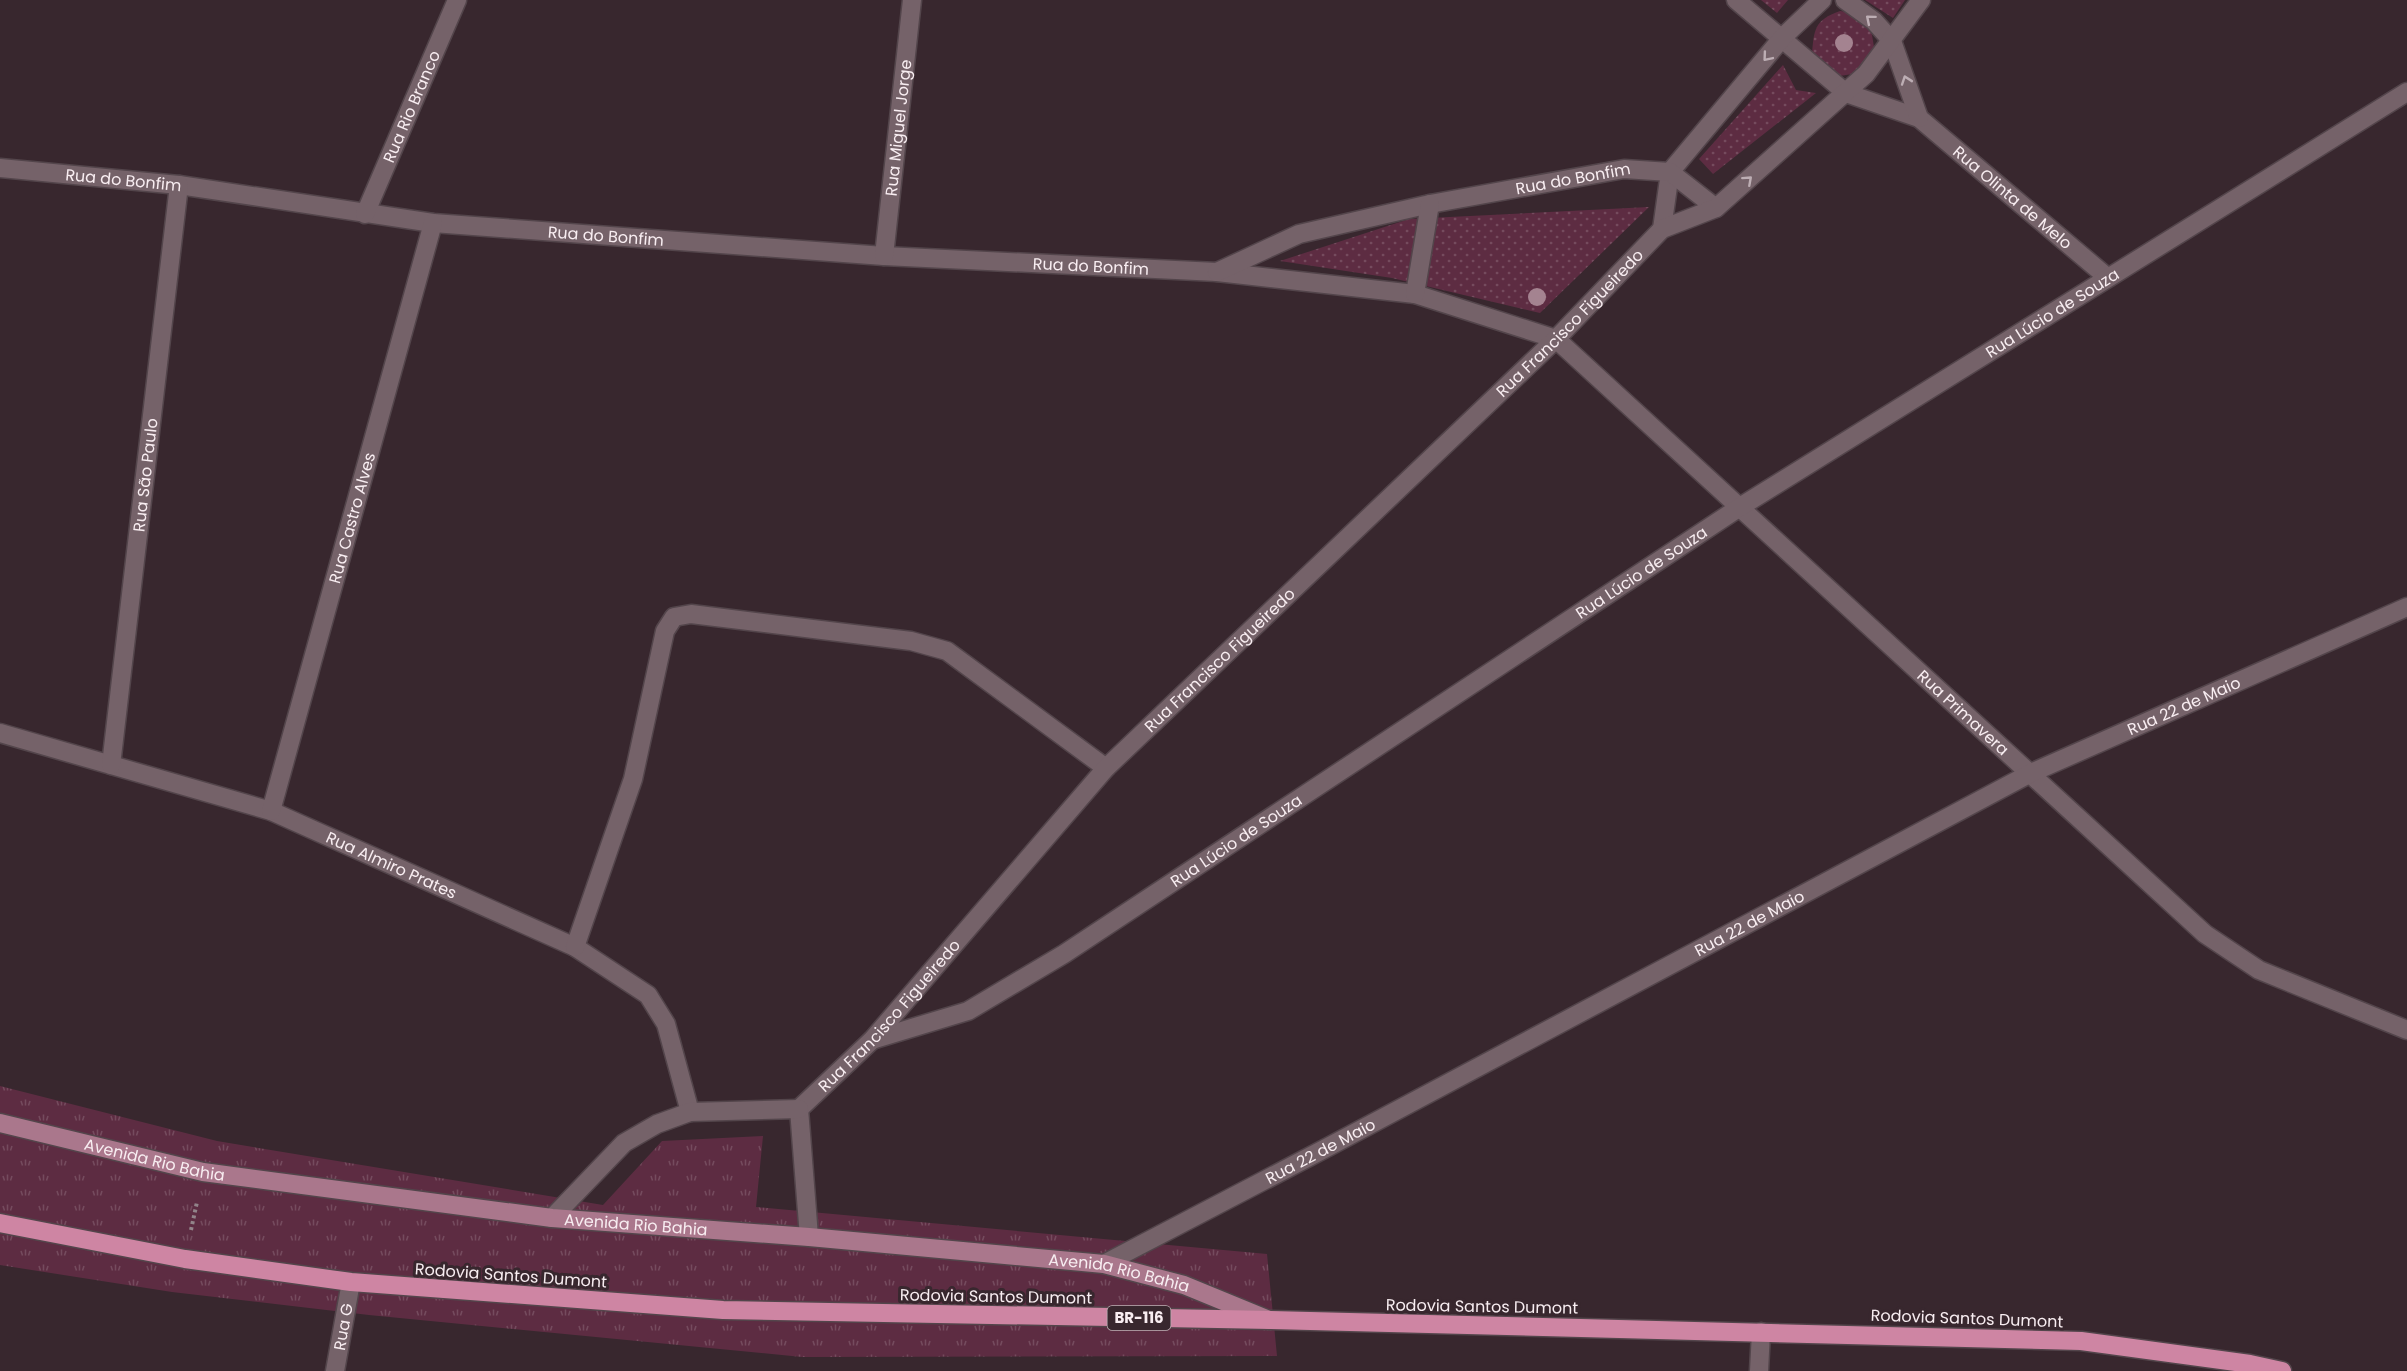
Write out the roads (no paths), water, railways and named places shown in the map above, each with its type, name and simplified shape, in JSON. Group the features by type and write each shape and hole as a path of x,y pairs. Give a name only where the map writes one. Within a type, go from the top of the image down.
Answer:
{"highway":[{"name":"Rodovia Santos Dumont","path":"0,1222 185,1259 351,1282 723,1310 1271,1320 2081,1341 2250,1364 2282,1371"}],"main road":[{"name":"Avenida Rio Bahia","path":"0,1123 203,1172 552,1218 809,1237 1104,1264 1184,1285 1271,1320"}],"street":[{"name":"Rua Rio Branco","path":"365,214 457,0"},
{"name":"Rua Miguel Jorge","path":"884,256 912,0"},
{"name":"Rua Olinta de Melo","path":"1736,0 1846,93 1919,118 2107,277"},
{"path":"1662,229 1670,172 1783,38 1822,0"},
{"path":"1845,0 1874,21 1892,41 1919,118"},
{"name":"Rua Francisco Figueiredo","path":"799,1109 872,1040 1106,768 1556,339 1662,229 1716,208 1846,93 1866,74 1921,0"},
{"name":"Rua Lúcio de Souza","path":"872,1040 968,1011 1064,954 1740,507 2407,92"},
{"name":"Rua do Bonfim","path":"0,168 179,185 433,224 884,256 1217,272 1414,294 1556,339"},
{"name":"Rua do Bonfim","path":"1217,272 1299,234 1430,204 1624,169 1670,172"},
{"path":"1670,172 1716,208"},
{"name":"Rua São Paulo","path":"111,765 179,185"},
{"path":"1414,294 1430,204"},
{"name":"Rua Castro Alves","path":"271,811 433,224"},
{"name":"Rua Primavera","path":"1556,339 2205,934 2259,970 2407,1030"},
{"name":"Rua 22 de Maio","path":"1104,1264 2031,773 2407,607"},
{"path":"575,947 633,779 665,632 674,617 691,614 865,635 911,641 947,651 1106,768"},
{"name":"Rua Almiro Prates","path":"0,733 271,811 575,947 648,995 666,1024 690,1112"},
{"path":"552,1218 624,1143 657,1124 690,1112 799,1109 809,1237"},
{"name":"Rua G","path":"335,1371 351,1282"},
{"path":"1759,1371 1761,1332"}]}
